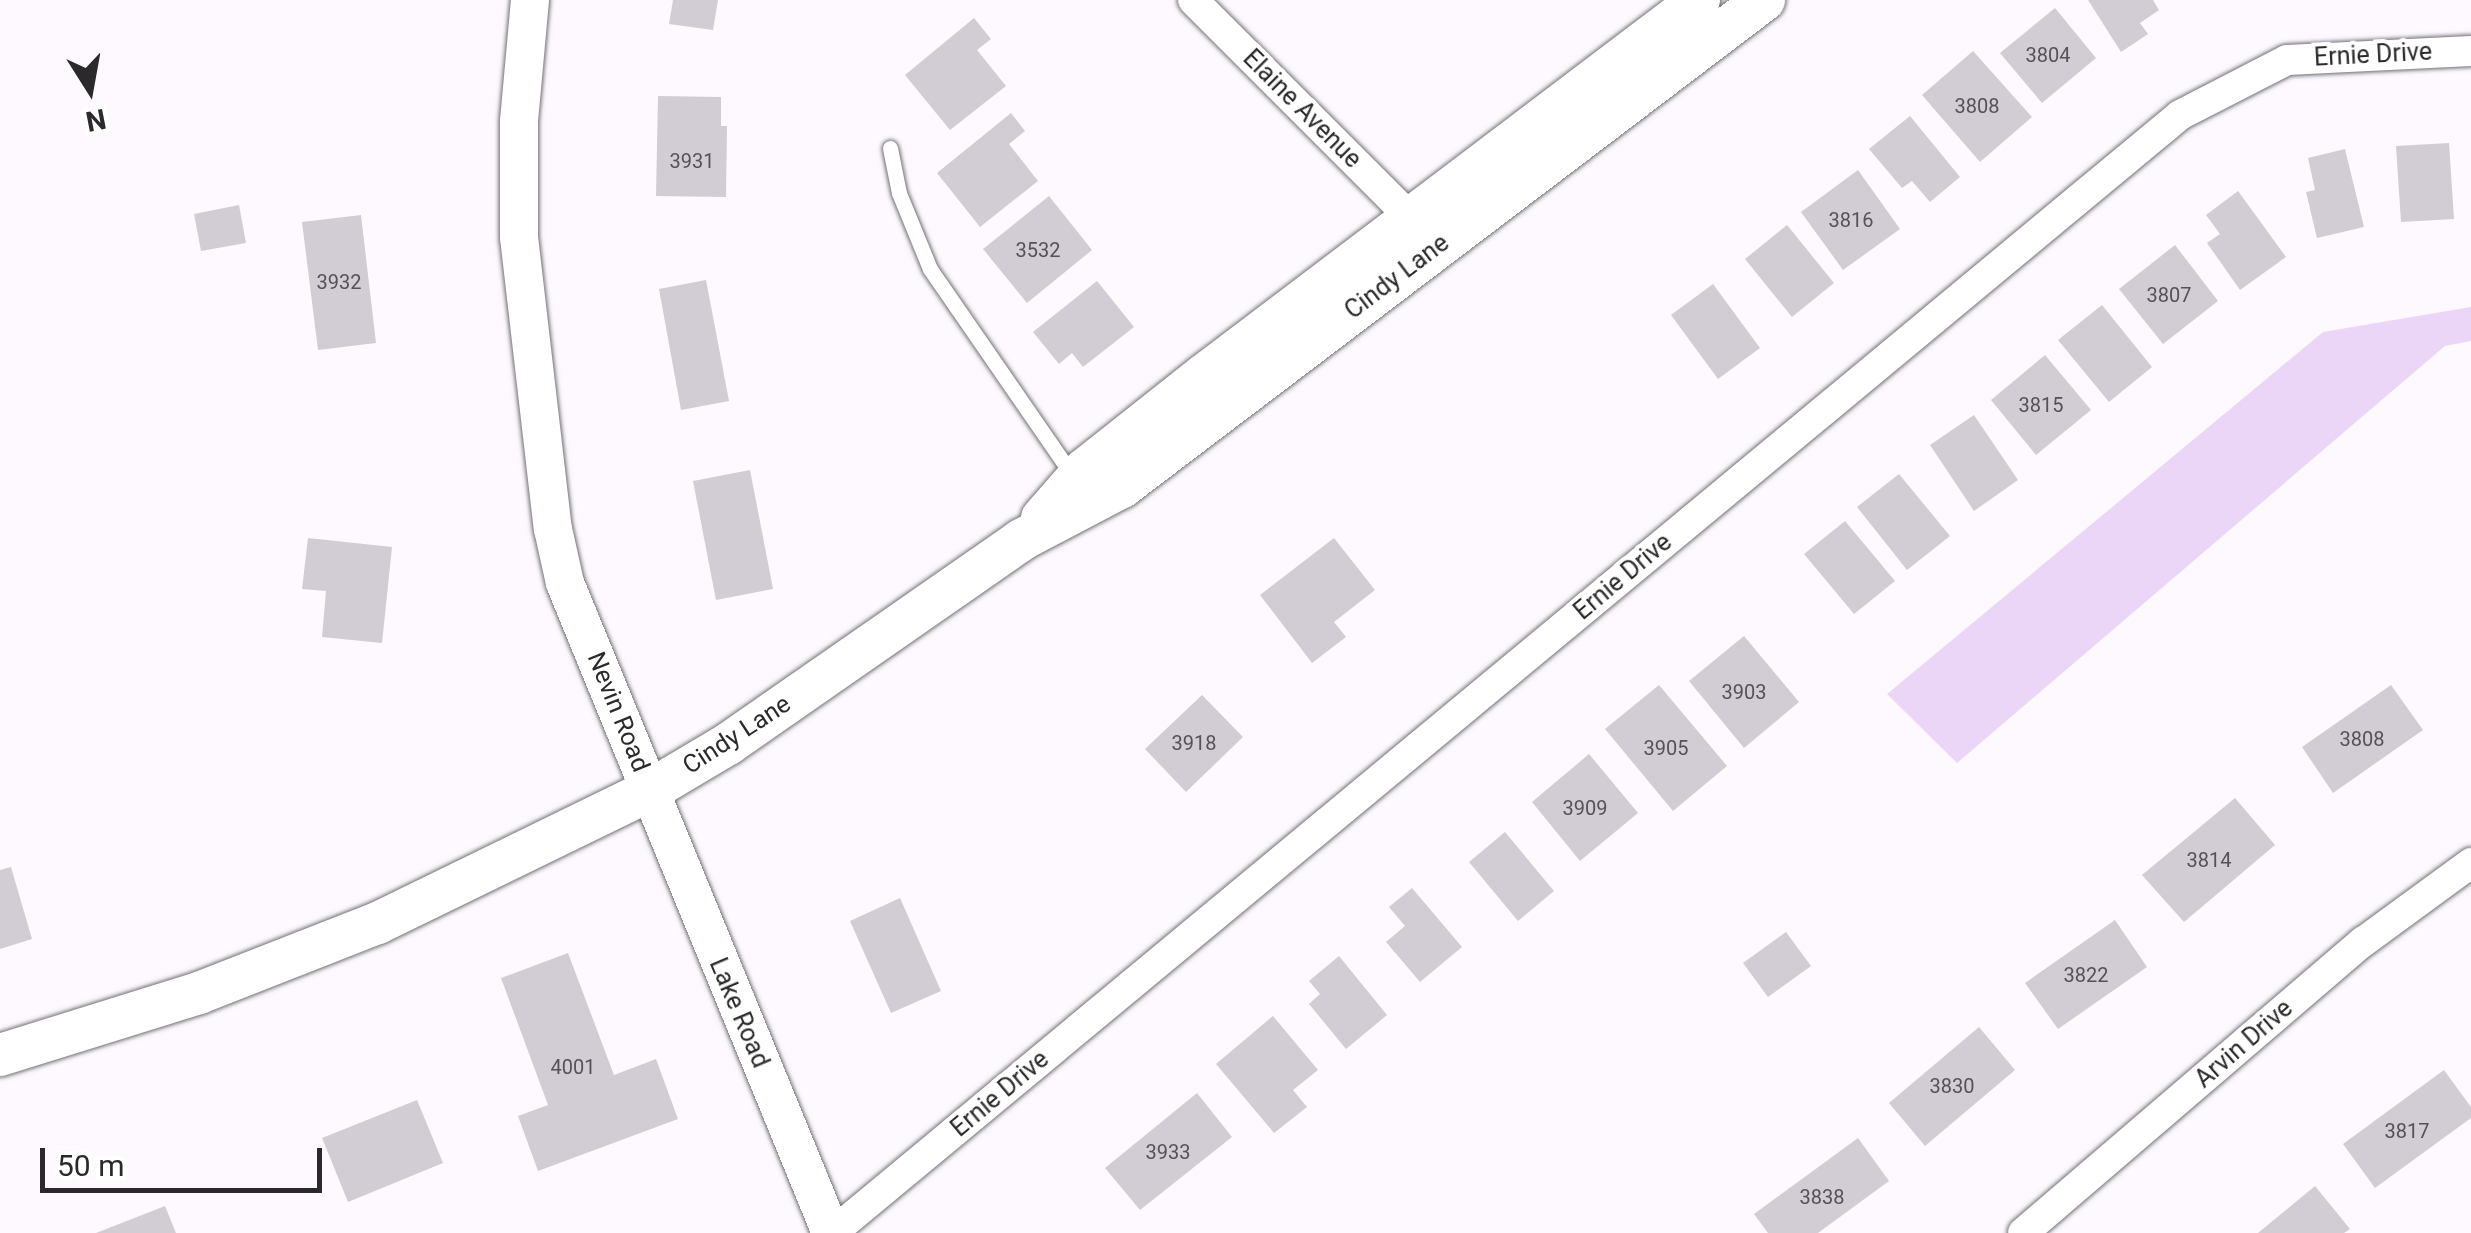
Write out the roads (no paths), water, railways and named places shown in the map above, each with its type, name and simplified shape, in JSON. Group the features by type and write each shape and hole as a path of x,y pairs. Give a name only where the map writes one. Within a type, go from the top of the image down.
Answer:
{"main road":[{"name":"Cindy Lane","path":"1022,540 1076,480 1204,375 1699,0"},
{"name":"Cindy Lane","path":"649,791 728,744 1022,540 1122,486 1764,0"},
{"name":"Nevin Road","path":"0,1056 199,993 378,923 649,791"}],"street":[{"name":"Nevin Road","path":"530,0 519,122 519,238 554,530 565,583 649,791"},
{"name":"Elaine Avenue","path":"1193,0 1412,219"},
{"name":"Ernie Drive","path":"832,1233 2180,115 2287,60 2471,51"},
{"name":"Lake Road","path":"649,791 832,1233"},
{"name":"Arvin Drive","path":"2023,1233 2363,942 2471,863"}],"lane":[{"path":"890,148 899,194 930,269 1076,480"}]}
